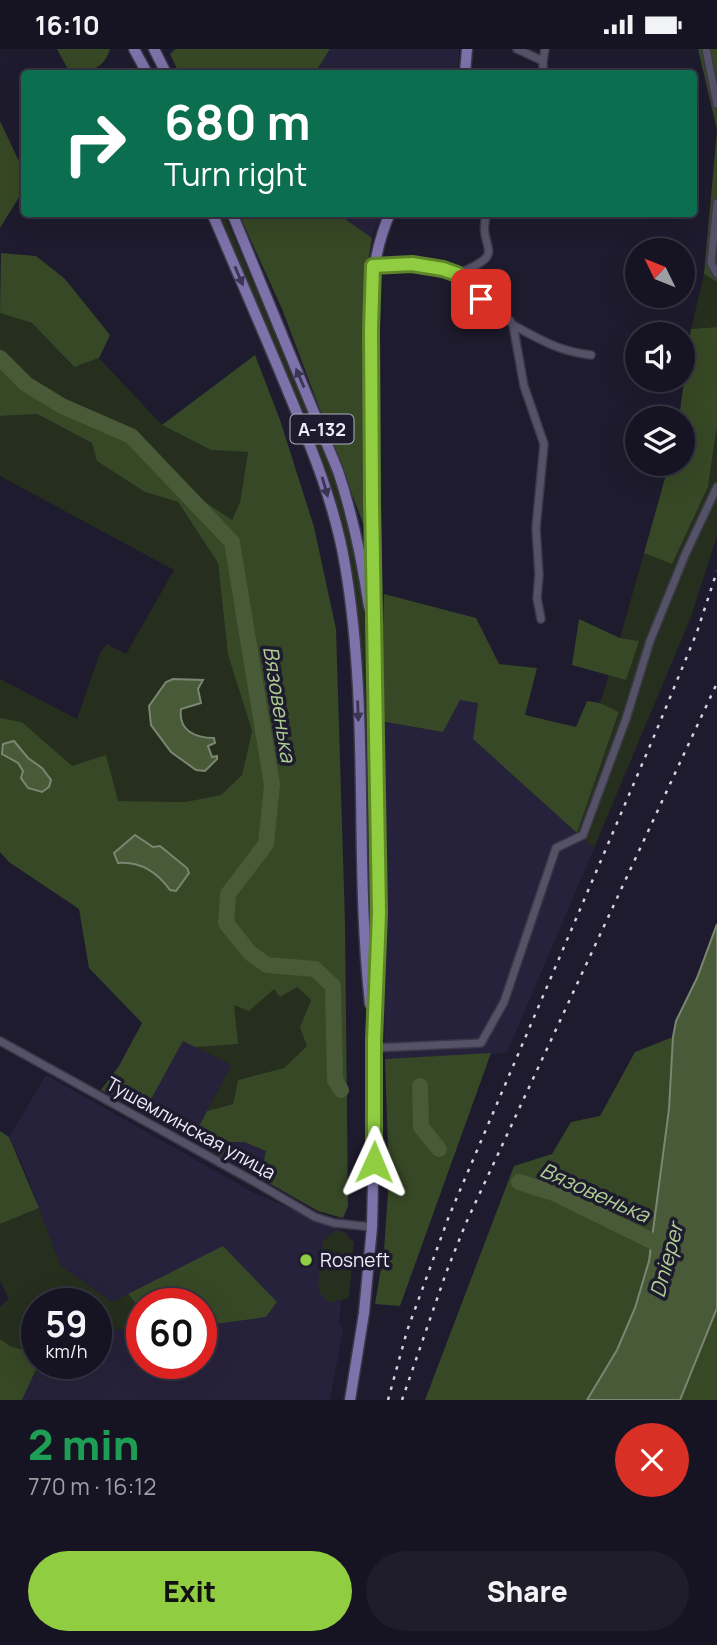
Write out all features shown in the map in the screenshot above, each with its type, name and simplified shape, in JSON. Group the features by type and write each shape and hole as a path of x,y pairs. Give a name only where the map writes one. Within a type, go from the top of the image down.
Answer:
{"main road":[{"path":"154,49 164,70"},
{"path":"465,70 467,49"},
{"path":"139,50 146,70"},
{"name":"А-132","path":"214,217 318,466 345,562 356,641 364,947 374,1045"},
{"name":"А-132","path":"234,217 324,434 352,514 360,548 376,655"},
{"path":"350,1400 364,1313 372,1227 379,913 371,329 373,266 388,217"}],"street":[{"path":"517,49 543,61"},
{"path":"543,70 545,49"},
{"path":"706,49 717,104"},
{"path":"717,203 711,263 717,274"},
{"path":"457,274 482,264 488,257 489,246 485,232 487,217"},
{"path":"373,266 412,264 457,274 468,288 508,318 513,325 544,344 567,352 591,355"},
{"path":"513,325 524,386 544,444 536,528 539,575 537,598 541,619"},
{"path":"374,1045 481,1043 504,1002 556,848 583,835 626,719 650,641 685,555 717,487"},
{"name":"Тушемлинская улица","path":"0,1041 315,1217 334,1223 372,1227"}],"shaded area":[{"path":"57,49 110,49 104,61 95,68 68,70"},
{"path":"176,49 330,49 317,70 178,70 170,54"},
{"path":"330,49 459,49 458,70 317,70"},
{"path":"698,49 717,49 717,130"},
{"path":"0,121 21,166 21,194 0,228"},
{"path":"717,130 717,282 704,274"},
{"path":"218,217 225,217 320,438 335,477 354,550 369,659 371,920 364,672 355,589 342,520 314,440"},
{"path":"240,217 342,217 372,238 365,281 369,539 282,309"},
{"path":"342,217 381,217 372,238"},
{"path":"1,253 36,256 65,279 110,335 99,358 74,367 32,323 0,313"},
{"path":"704,274 717,282 717,327 695,329 695,322 693,322"},
{"path":"0,313 32,323 73,367 99,358 162,425 211,450 248,452 240,502 232,520 204,501 134,432 31,380 0,349"},
{"path":"717,327 717,426 708,487 672,564 644,553 666,476 695,476 695,406 681,406 683,392 695,392 695,329"},
{"path":"0,349 31,380 134,432 204,501 232,520 240,502 248,452 211,450 162,425 255,355 280,420 314,527 336,629 345,922 348,1206 343,1218 318,1211 260,1178 266,1151 244,1142 231,1142 221,1157 193,1138 207,1111 233,1104 238,1080 284,1068 307,1046 300,1027 311,1000 297,987 280,997 274,989 249,1011 234,1005 238,1044 195,1047 183,1041 144,1112 101,1090 119,1066 142,1023 89,968 79,909 9,862 0,852 0,718 22,722 72,766 106,755 118,801 185,802 221,795 242,775 252,731 228,655 218,563 178,502 145,492 97,461 92,443 37,414 0,416","holes":["22,749 28,758 42,768 23,771 18,763","135,836 187,868 176,890 170,890 154,873 141,866 119,863 114,853"]},
{"path":"37,414 92,443 145,492 178,502 218,563 228,655 252,731 242,775 221,795 185,802 118,801 72,767 22,722 0,718 0,679 77,719 100,653 107,644 126,654 174,570 0,476 0,416","holes":["203,681 191,707 181,710 183,723 195,735 214,738 207,746 212,757 171,752 151,725"]},
{"path":"717,426 717,536 691,617 594,848 577,833 619,713 600,703 609,675 625,679 638,641 620,638 644,553 672,563 708,487"},
{"path":"384,594 476,618 499,664 537,668 525,715 576,727 587,701 600,703 619,712 577,833 473,739 478,703 460,700 443,732 380,721"},
{"path":"579,619 620,638 639,641 626,680 572,665"},
{"path":"460,700 478,703 473,739 594,848 507,1053 385,1059 380,721 443,732"},
{"path":"297,987 311,1000 300,1027 308,1046 284,1068 238,1080 233,1104 207,1111 231,1065 195,1047 214,1044 234,1005 275,988"},
{"path":"673,1037 669,1109 649,1261 635,1308 617,1350 587,1400 425,1400 514,1166 552,1154 571,1122 600,1116 635,1052"},
{"path":"183,1041 231,1065 193,1138 144,1112"},
{"path":"491,1053 400,1306 375,1304 384,1250 389,1178 385,1059"},
{"path":"46,1075 254,1193 348,1233 339,1322 343,1330 330,1400 22,1400 31,1379 112,1379 112,1330 126,1329 126,1379 217,1379 217,1324 266,1317 277,1302 217,1302 217,1288 126,1288 126,1302 112,1302 112,1288 92,1288 60,1265 25,1170 9,1137"},
{"path":"0,1131 9,1137 39,1208 0,1224"},
{"path":"231,1142 244,1142 266,1151 260,1178 221,1157"},
{"path":"39,1208 60,1265 92,1288 21,1288 21,1349 0,1339 0,1307 9,1299 0,1281 0,1224"},
{"path":"336,1230 354,1242 349,1297 334,1303 322,1296 318,1285 324,1240"},
{"path":"223,1246 277,1302 266,1317 217,1324 217,1288 140,1288"},
{"path":"126,1295 126,1329 112,1330 112,1302"},
{"path":"717,1308 717,1400 680,1400"},
{"path":"0,1339 21,1349 21,1379 32,1379 22,1400 0,1400"}],"water":[{"path":"173,679 203,680 198,689 201,703 181,709 181,717 185,728 190,732 201,737 214,738 215,743 208,746 212,757 217,756 217,759 205,771 196,770 171,752 151,725 149,706 166,682"},
{"path":"14,741 51,780 49,787 42,792 28,788 21,778 23,771 18,763 2,754 3,744"},
{"path":"135,835 153,847 160,846 187,868 189,873 176,891 170,890 148,869 134,864 118,863 114,853"},
{"name":"Dnieper","path":"717,924 717,1308 680,1400 587,1400 617,1350 635,1308 649,1261 669,1109 676,1021 697,978"}],"waterway":[{"name":"Вязовенька","path":"0,358 26,384 62,406 131,436 232,542 272,785 266,844 228,894 226,923 250,953 267,965 315,969 333,986 335,1080 341,1090"},
{"name":"Вязовенька","path":"420,1086 421,1127 439,1149"},
{"name":"Вязовенька","path":"519,1182 554,1193 670,1250"}],"railway":[{"path":"388,1400 407,1331 449,1216 655,734 697,632 717,571"},
{"path":"402,1400 466,1223 717,683"}],"place":[{"name":"Rosneft","path":"306,1260"}],"route":[{"path":"374,1162 374,1041 379,913 372,501 373,266 412,264 443,269 457,274 481,299"}]}
